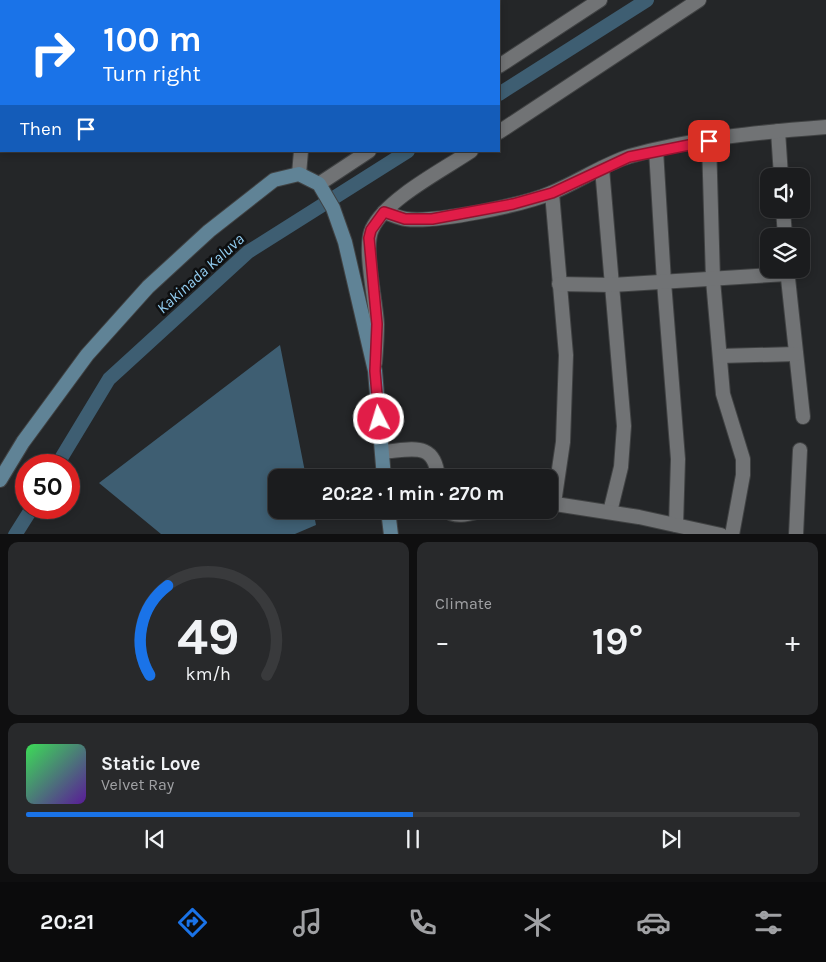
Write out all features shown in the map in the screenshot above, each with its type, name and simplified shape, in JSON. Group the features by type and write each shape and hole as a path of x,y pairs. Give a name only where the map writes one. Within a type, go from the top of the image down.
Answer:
{"main road":[{"path":"0,480 23,442 87,354 148,287 208,231 274,180 299,174 319,184 333,208 345,242 375,371 383,469"},
{"path":"389,519 391,534"}],"street":[{"path":"500,65 600,0"},
{"path":"500,131 699,0"},
{"path":"384,212 405,219 432,219 513,204 552,193 602,168 629,157 656,150 778,131 826,126"},
{"path":"778,131 780,168"},
{"path":"709,141 713,280 723,394 743,459 743,476 732,534"},
{"path":"656,150 664,282 678,451 676,525"},
{"path":"299,174 301,152"},
{"path":"319,184 367,152"},
{"path":"375,371 377,324 369,238 371,230 384,212 402,196 469,152"},
{"path":"602,168 624,426 621,467 610,512"},
{"path":"552,193 566,355 563,442 558,469"},
{"path":"559,284 612,285 713,280 760,274"},
{"path":"788,278 803,417"},
{"path":"720,356 796,354"},
{"path":"382,452 422,450 431,453 437,463 437,469"},
{"path":"796,534 800,450"},
{"path":"558,504 610,512 721,534"}],"water":[{"path":"280,345 304,469 268,469 268,519 315,519 316,525 295,534 161,534 99,483"}],"waterway":[{"name":"Kakinada Kaluva","path":"500,93 647,0"},
{"name":"Kakinada Kaluva","path":"64,454 109,379 248,252 406,152"},
{"name":"Kakinada Kaluva","path":"16,534 25,519"}],"route":[{"path":"379,419 375,371 377,324 369,238 371,230 384,212 405,219 432,219 513,204 552,193 629,157 656,150 709,141"}]}
